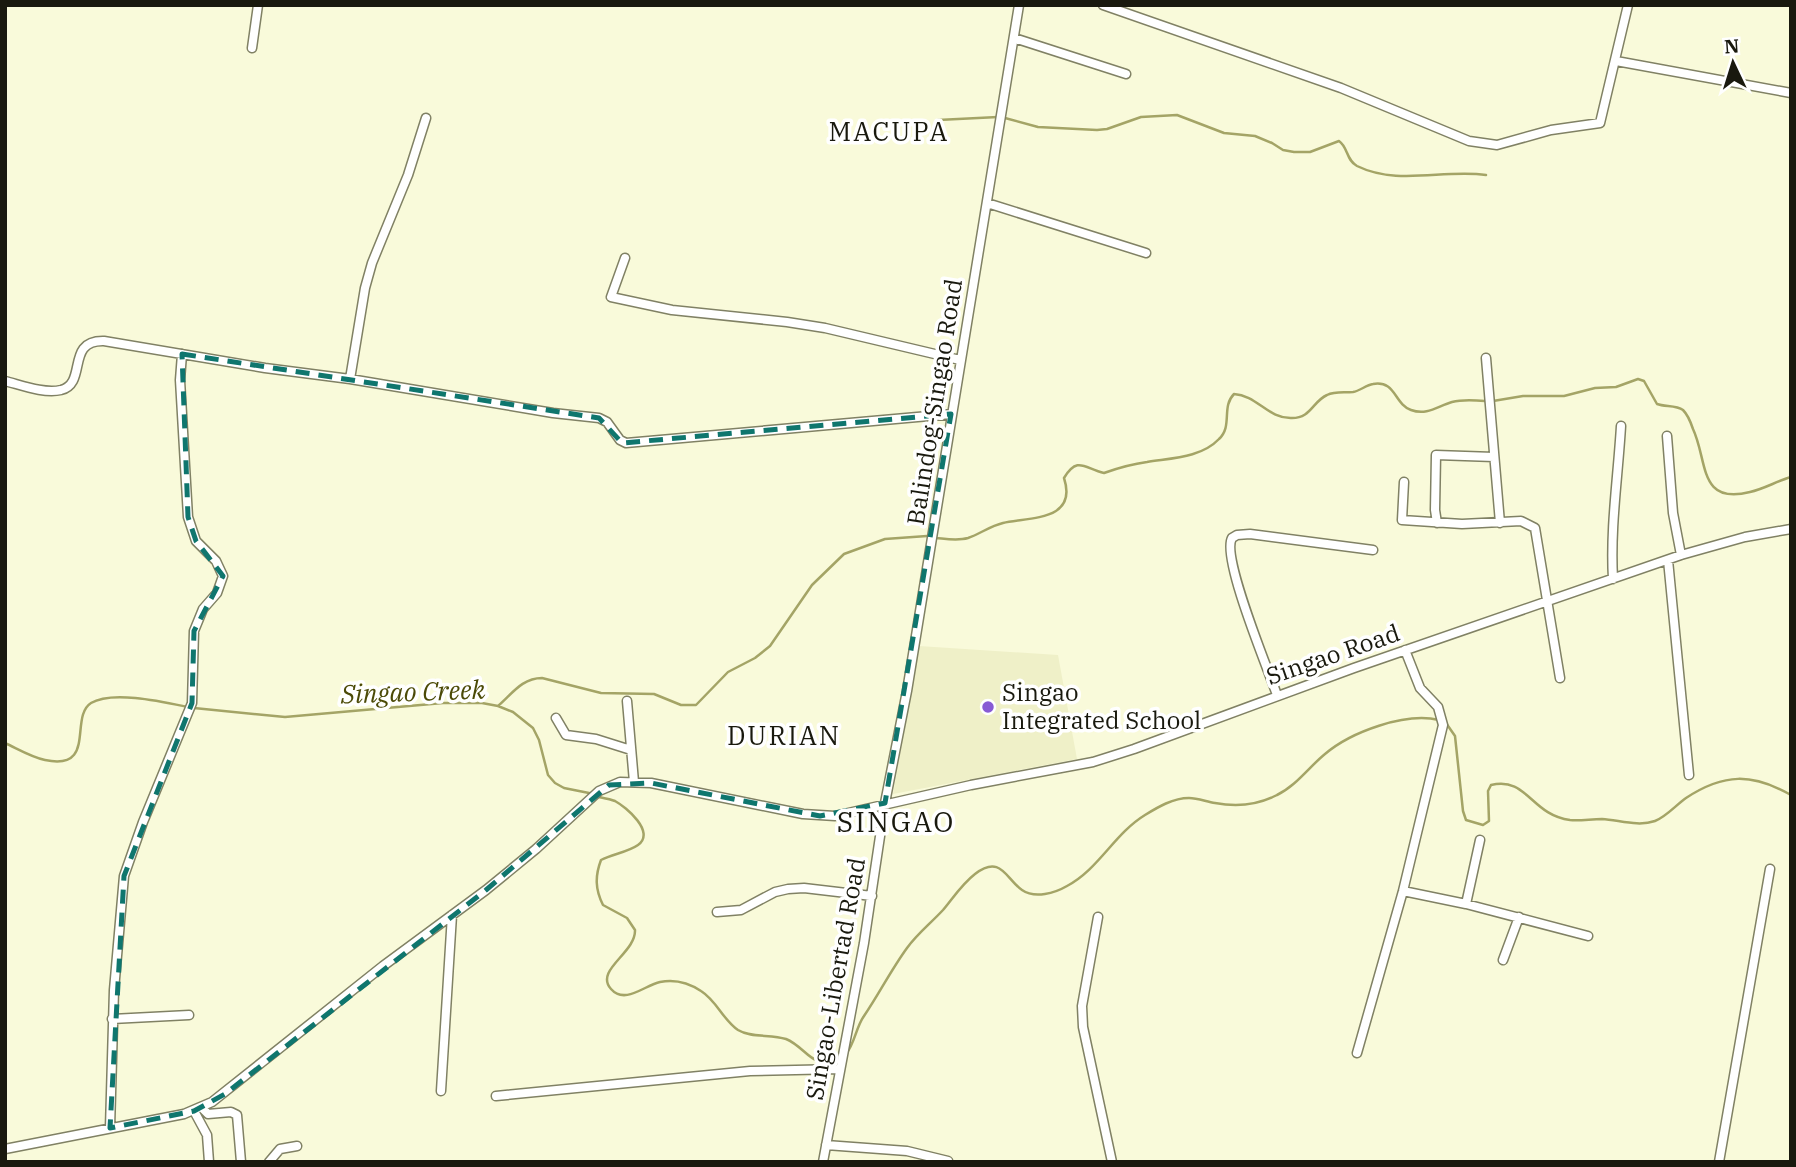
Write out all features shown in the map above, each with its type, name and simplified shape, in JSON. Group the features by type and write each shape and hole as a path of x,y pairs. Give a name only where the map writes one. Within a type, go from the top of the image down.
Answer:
{"street":[{"path":"252,48 258,5"},
{"name":"Balindog-Singao Road","path":"885,803 905,701 1018,5"},
{"path":"1103,5 1341,88 1469,141 1491,145 1551,130 1598,124 1603,117 1628,5"},
{"path":"1014,37 1126,74"},
{"path":"1615,61 1791,93"},
{"path":"350,379 365,288 372,263 408,175 426,118"},
{"path":"987,203 1146,253"},
{"path":"625,258 611,297 672,310 825,328 960,360"},
{"path":"5,381 62,390 72,382 82,349 90,342 96,341 599,418 607,422 620,440 626,443 951,414"},
{"path":"110,1128 112,1018 124,876 192,703 194,631 202,609 217,593 222,576 216,561 196,541 188,517 187,464 180,390 182,354"},
{"path":"1486,358 1500,523"},
{"path":"1613,579 1612,527 1621,426"},
{"path":"1667,436 1673,513 1681,555"},
{"path":"1437,523 1436,455 1494,457"},
{"path":"1404,482 1402,520 1437,523 1521,521 1535,528 1560,678"},
{"name":"Singao Road","path":"634,782 680,788 820,816 852,814 885,803 1114,756 1277,695 1681,555 1745,537 1791,529"},
{"path":"1277,695 1236,579 1229,548 1232,538 1250,534 1373,550"},
{"path":"1668,560 1689,775"},
{"path":"1357,1053 1403,891 1443,726 1438,707 1420,688 1405,650"},
{"path":"5,1149 198,1110 225,1094 383,966 536,849 598,791 620,782 634,782 627,701"},
{"path":"556,718 566,735 596,739 631,750"},
{"name":"Singao-Libertad Road","path":"823,1162 872,896 885,803"},
{"path":"1466,904 1480,840"},
{"path":"1719,1162 1770,869"},
{"path":"717,912 741,910 775,892 788,889 804,888 872,896"},
{"path":"1403,891 1466,904 1588,936"},
{"path":"441,1091 452,915"},
{"path":"1098,917 1083,1006 1083,1027 1112,1162"},
{"path":"1503,960 1518,917"},
{"path":"112,1018 189,1014"},
{"path":"496,1096 739,1072 840,1069"},
{"path":"198,1110 209,1142 209,1162"},
{"path":"198,1110 208,1114 231,1112 237,1115 241,1162"},
{"path":"269,1162 280,1149 297,1146"},
{"path":"826,1146 907,1151 948,1161"}],"highlighted area":[{"path":"182,354 599,418 622,443 951,414 885,803 820,816 651,783 609,785 486,890 225,1094 194,1111 110,1128 124,876 192,703 194,631 223,576 196,541 188,517"}],"shaded area":[{"name":"Singao Integrated School","path":"919,646 1058,655 1077,759 893,794"}],"waterway":[{"path":"1005,118 1038,127 1097,130 1141,117 1177,115 1224,133 1255,136 1283,150 1294,152 1310,152 1339,141 1357,166 1388,175 1486,175"},
{"path":"938,120 998,117"},
{"path":"1493,401 1523,396 1564,396 1595,388 1616,387 1638,379 1644,381 1657,404 1677,407 1685,412 1698,441 1708,477 1713,486 1721,492 1750,492 1791,477"},
{"path":"936,538 964,539 998,524 1038,517 1058,510 1067,492 1064,478 1078,465 1104,473 1204,450 1223,434 1228,405 1234,394 1249,398 1276,415 1292,418 1307,413 1327,395 1356,391 1373,384 1381,384 1391,389 1405,407 1417,412 1456,401 1485,401"},
{"path":"498,706 523,684 542,678 601,693 654,694 681,705 696,705 728,672 755,658 770,646 812,585 844,554 885,539 927,536"},
{"name":"Singao Creek","path":"5,743 40,759 61,761 71,758 77,750 85,710 100,699 125,697 188,707"},
{"name":"Singao Creek","path":"194,708 285,717 443,703 482,703 498,706 513,712 533,728 548,775 555,783 564,788 589,793"},
{"name":"Singao Creek","path":"846,1054 861,1020 907,948 966,882 984,868 997,867 1027,893 1039,895 1057,891 1078,879 1134,823 1166,804 1189,798 1231,805 1262,801 1284,791 1325,754 1364,731 1395,721 1425,718 1439,720"},
{"name":"Singao Creek","path":"1446,723 1455,736 1466,820 1483,825 1489,821 1488,791 1491,785 1513,786 1557,817 1635,823 1649,823 1659,819 1686,798 1726,780 1751,780 1791,795"},
{"name":"Singao Creek","path":"599,797 615,801 626,809 637,820 644,833 643,840 638,845 601,860 598,872 597,888 603,905 627,918 635,930 634,938 608,975 607,982 611,989 622,995 629,995 660,982 676,981 687,984 707,995 738,1030 786,1039 821,1062 837,1060"}],"place":[{"name":"Singao Integrated School","path":"988,707"}],"district":[{"name":"MACUPA","path":"889,132"},
{"name":"DURIAN","path":"784,736"},
{"name":"SINGAO","path":"896,822"}]}
